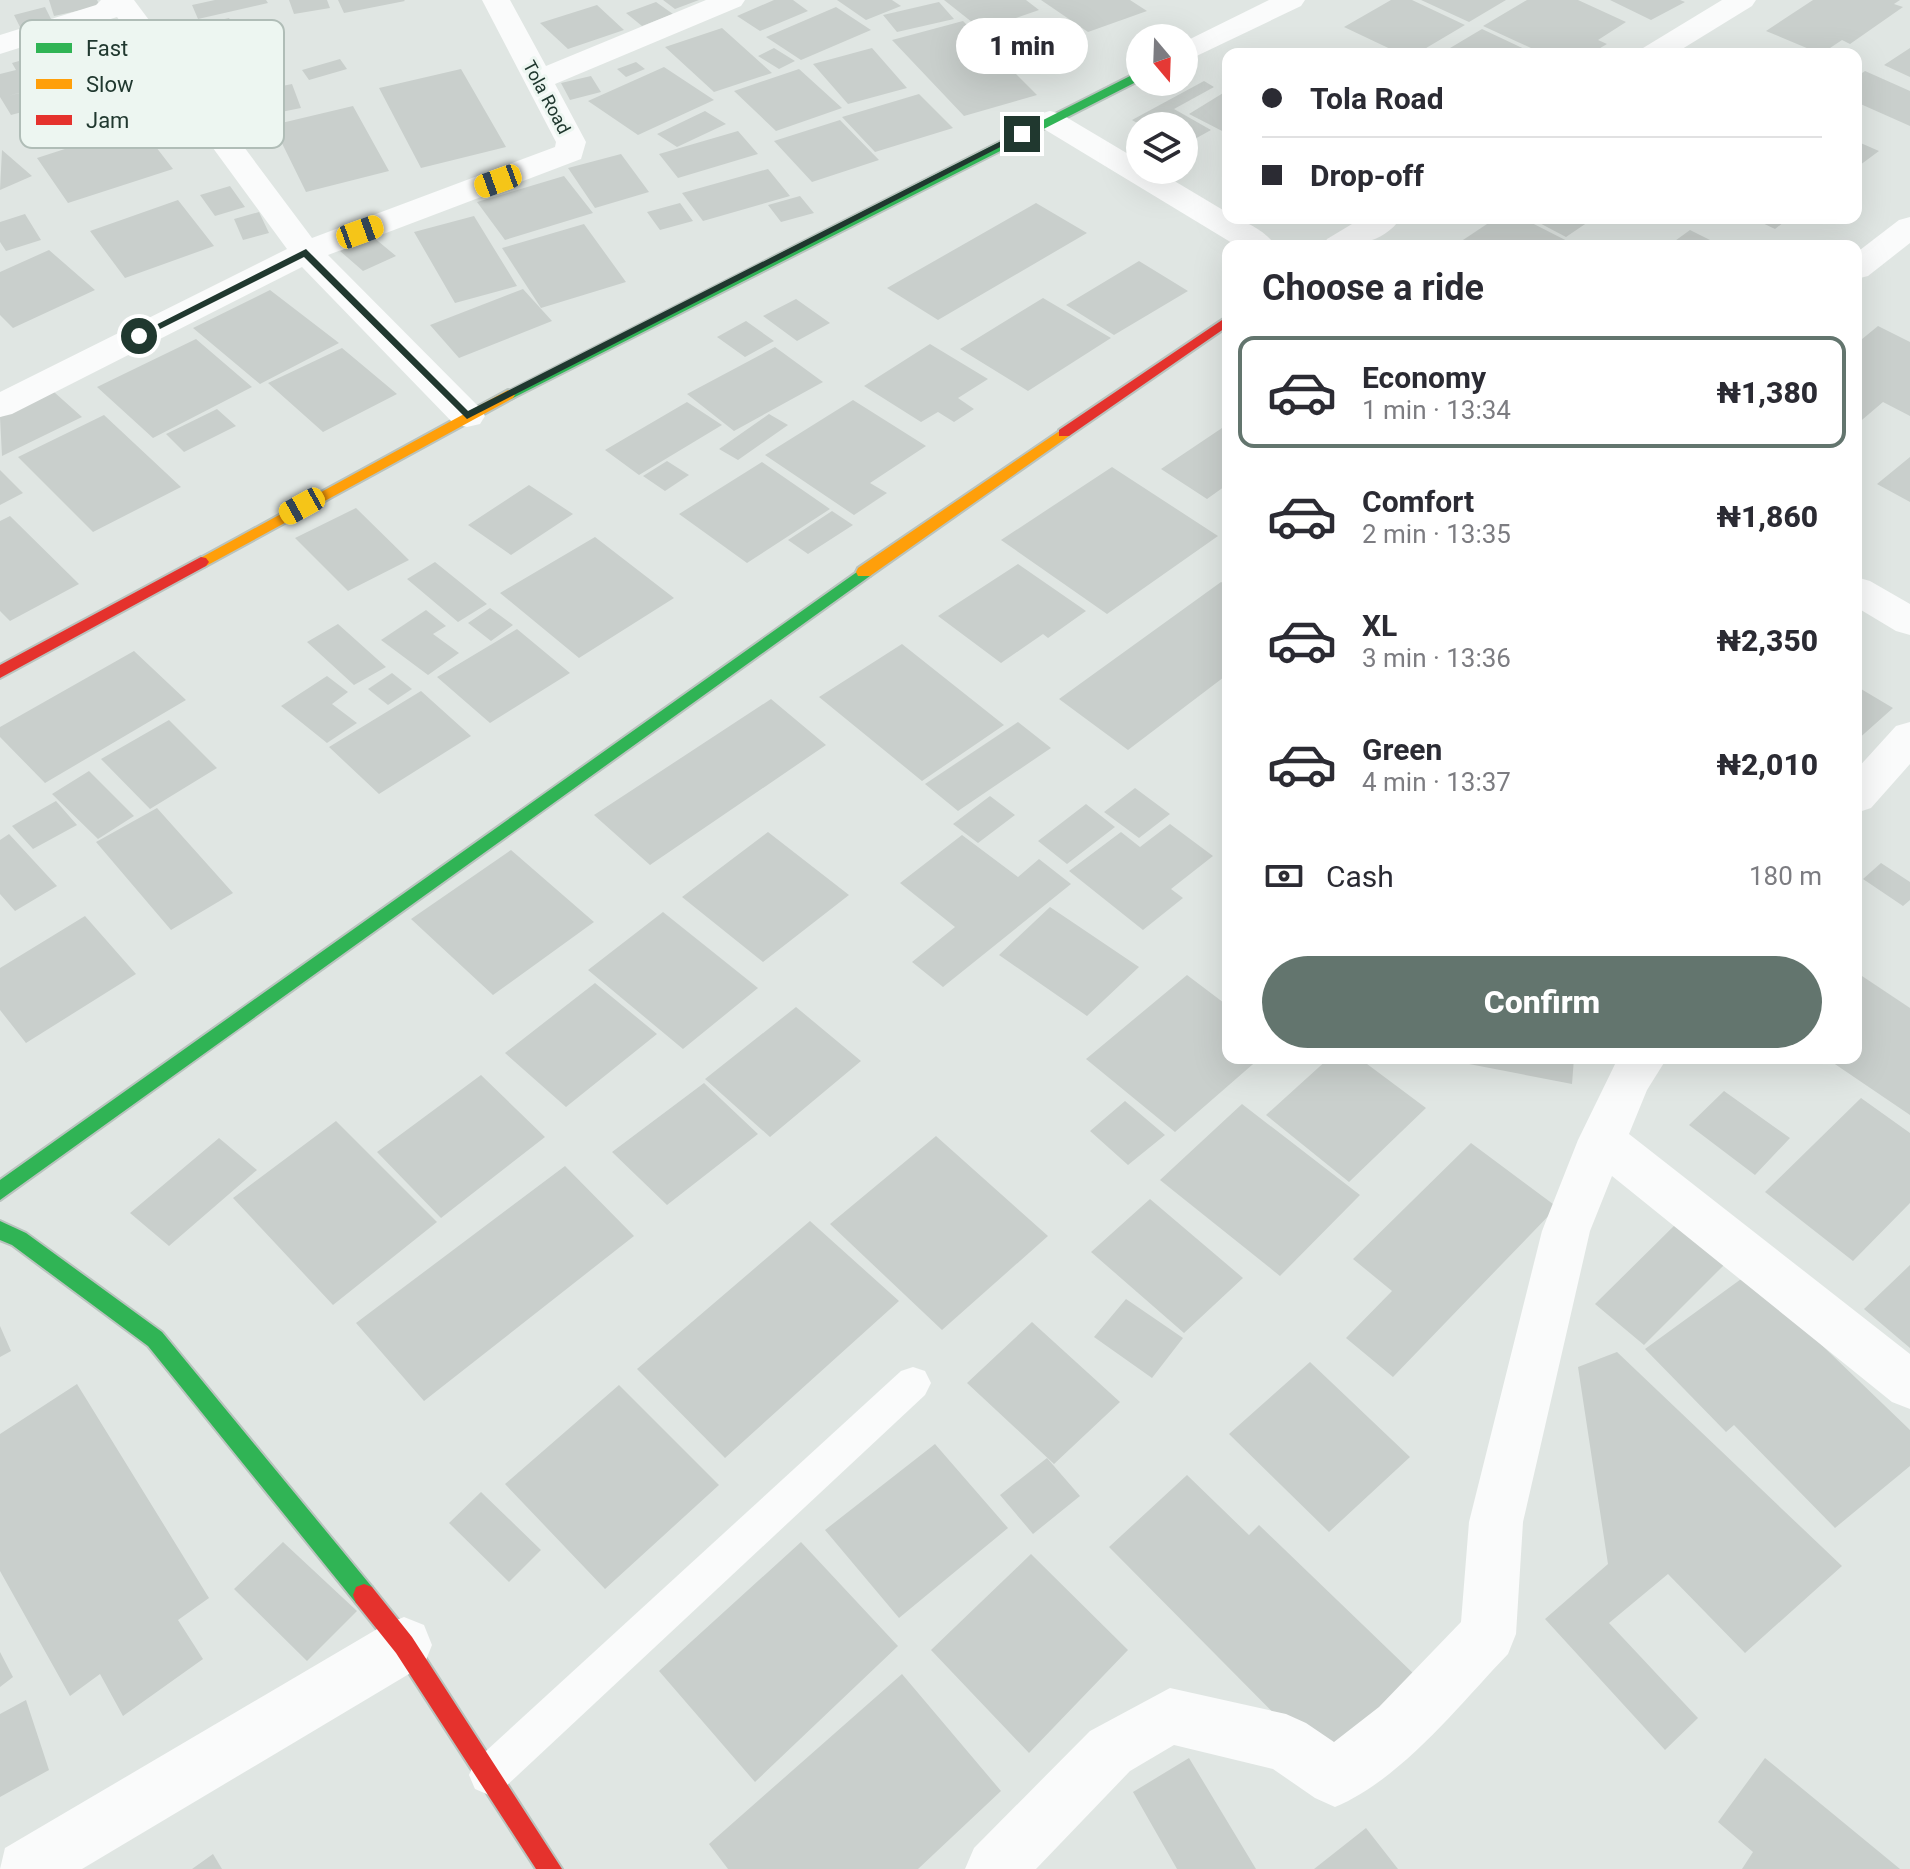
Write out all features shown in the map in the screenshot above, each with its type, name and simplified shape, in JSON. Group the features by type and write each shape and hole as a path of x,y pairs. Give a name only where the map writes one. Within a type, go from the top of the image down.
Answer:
{"street":[{"path":"78,20 106,11 119,0 134,20"},
{"name":"Tola Road","path":"0,406 306,252 570,152 571,142 496,0"},
{"path":"538,80 731,0"},
{"path":"1198,46 1291,0"},
{"path":"1663,48 1742,0"},
{"path":"0,45 20,39"},
{"path":"0,672 467,416 1126,82"},
{"path":"1050,120 1222,223"},
{"path":"229,148 306,252 467,416"},
{"path":"1223,224 1250,240"},
{"path":"1349,240 1375,224"},
{"path":"1862,264 1910,227"},
{"path":"0,1191 786,626 1222,324"},
{"path":"1862,593 1910,621"},
{"path":"1862,790 1910,737"},
{"path":"995,1869 1110,1751 1170,1716 1286,1743 1335,1778 1399,1727 1488,1634 1496,1522 1566,1231 1628,1080 1640,1064"},
{"path":"1602,1140 1910,1385"},
{"path":"0,1230 19,1239 155,1339 404,1645 550,1869"},
{"path":"26,1869 404,1645"}],"lane":[{"path":"489,1775 913,1383"}],"building":[{"path":"49,0 97,0 100,6 54,16"},
{"path":"215,0 266,0 268,3 198,19 192,5"},
{"path":"289,0 327,0 330,8 294,14"},
{"path":"338,0 404,0 405,1 344,13"},
{"path":"663,0 699,0 675,9"},
{"path":"774,0 793,0 808,11 760,31 737,16"},
{"path":"837,0 892,0 901,6 866,20"},
{"path":"944,0 1026,0 1039,10 982,30"},
{"path":"1041,0 1130,0 1147,11 1088,32"},
{"path":"1391,0 1412,0 1465,25 1426,48 1388,48 1344,27"},
{"path":"1421,0 1506,0 1469,22"},
{"path":"1527,0 1578,0 1626,22 1598,40 1607,44 1600,48 1531,48 1483,26"},
{"path":"1610,0 1680,0 1685,2 1651,20"},
{"path":"1813,0 1900,0 1894,4 1903,7 1850,44 1842,40 1830,48 1807,48 1766,31"},
{"path":"656,2 673,14 642,26 626,13"},
{"path":"939,2 954,19 897,32 883,15"},
{"path":"597,5 624,30 568,49 540,23"},
{"path":"45,7 52,20 20,20 20,27 14,15"},
{"path":"836,7 871,30 801,60 766,37"},
{"path":"963,21 1037,95 964,116 892,40"},
{"path":"722,28 772,73 714,92 665,47"},
{"path":"1482,29 1522,48 1450,48"},
{"path":"774,48 795,61 779,69 758,56"},
{"path":"872,48 907,88 848,104 813,64"},
{"path":"1910,48 1910,77 1884,65"},
{"path":"340,59 347,69 309,80 302,70"},
{"path":"20,61 20,93 8,96 20,93 20,113 11,115 0,97 0,74 16,70 12,63"},
{"path":"636,62 645,69 626,77 617,69"},
{"path":"664,67 714,100 638,135 588,101"},
{"path":"461,69 506,147 421,168 379,88"},
{"path":"799,69 842,108 776,131 734,91"},
{"path":"1865,71 1910,91 1910,126 1862,105 1862,73"},
{"path":"591,76 601,92 570,100 561,83"},
{"path":"1204,81 1214,87 1198,96 1198,84"},
{"path":"292,84 301,108 284,111 284,86"},
{"path":"919,94 953,128 875,152 842,117"},
{"path":"1222,94 1222,131 1198,119 1198,112 1192,112"},
{"path":"1176,96 1198,96 1174,109 1179,112 1147,112"},
{"path":"353,106 389,171 306,192 284,147 284,122"},
{"path":"705,111 726,124 677,147 657,134"},
{"path":"840,120 879,160 812,182 774,141"},
{"path":"1198,123 1211,130 1198,137"},
{"path":"738,131 758,154 678,178 659,154"},
{"path":"1862,144 1879,151 1862,164"},
{"path":"68,148 157,148 173,169 68,203 37,158"},
{"path":"2,150 32,176 0,190"},
{"path":"621,154 649,192 595,208 568,168"},
{"path":"768,169 790,196 703,221 682,193"},
{"path":"564,176 593,213 505,240 477,202"},
{"path":"230,186 245,207 215,216 200,195"},
{"path":"800,196 814,213 781,222 768,205"},
{"path":"178,200 214,246 125,278 90,231"},
{"path":"680,203 693,221 660,230 647,212"},
{"path":"1036,203 1087,233 938,320 887,288"},
{"path":"259,212 269,233 243,240 234,219"},
{"path":"25,214 41,240 6,251 0,242 0,222"},
{"path":"474,216 517,286 455,303 414,232"},
{"path":"584,224 626,282 541,308 502,248"},
{"path":"1487,224 1534,224 1565,240 1463,240"},
{"path":"1541,224 1585,224 1566,237"},
{"path":"1765,224 1781,224 1775,229"},
{"path":"1690,230 1710,240 1676,240"},
{"path":"373,237 396,256 363,271 340,251"},
{"path":"49,250 95,290 13,328 0,315 0,272"},
{"path":"1139,261 1188,291 1114,335 1066,305"},
{"path":"523,289 552,321 459,358 430,325"},
{"path":"270,290 339,343 260,384 193,328"},
{"path":"1043,298 1111,338 1028,391 960,349"},
{"path":"796,299 830,323 797,341 763,316"},
{"path":"746,321 774,341 745,357 717,337"},
{"path":"1878,326 1910,342 1910,416 1883,402 1862,420 1862,339"},
{"path":"196,339 252,387 153,438 97,387"},
{"path":"930,344 988,379 958,398 974,409 954,422 938,412 921,422 864,386"},
{"path":"775,347 823,382 734,431 687,394"},
{"path":"342,348 397,394 323,432 268,383"},
{"path":"54,392 82,417 2,456 0,417"},
{"path":"853,400 926,446 870,483 887,493 854,515 765,455"},
{"path":"687,402 722,425 639,475 605,450"},
{"path":"217,409 236,426 184,452 166,434"},
{"path":"769,414 788,425 738,460 719,449"},
{"path":"104,415 181,487 93,532 18,457"},
{"path":"1222,428 1222,488 1207,499 1161,469"},
{"path":"1910,457 1910,502 1877,484"},
{"path":"667,461 689,475 665,491 643,476"},
{"path":"762,462 830,509 747,563 679,514"},
{"path":"1112,467 1218,536 1107,614 1001,540"},
{"path":"0,470 23,493 0,505"},
{"path":"529,485 573,514 511,555 468,525"},
{"path":"356,508 409,560 348,591 295,538"},
{"path":"832,511 853,525 808,554 788,540"},
{"path":"10,516 79,584 10,621 0,611 0,521"},
{"path":"595,537 674,598 579,658 500,593"},
{"path":"435,562 487,604 458,622 407,579"},
{"path":"1018,564 1086,611 1048,638 1043,634 1001,663 938,616"},
{"path":"1222,583 1222,679 1128,750 1059,699"},
{"path":"490,608 513,625 491,641 468,623"},
{"path":"426,610 446,626 433,634 459,653 428,675 381,640"},
{"path":"338,624 386,667 354,685 307,642"},
{"path":"517,629 570,673 490,723 437,677"},
{"path":"902,644 1004,725 922,781 819,697"},
{"path":"134,651 186,700 45,783 0,737 0,727"},
{"path":"392,673 412,689 388,705 368,689"},
{"path":"327,676 348,692 332,704 357,723 327,743 281,706"},
{"path":"1862,690 1893,708 1862,736"},
{"path":"421,691 471,736 379,794 329,747"},
{"path":"771,699 826,745 650,865 594,815"},
{"path":"169,720 217,768 150,809 101,759"},
{"path":"1018,722 1051,748 958,811 925,784"},
{"path":"89,771 134,816 98,839 52,794"},
{"path":"1135,788 1170,814 1139,838 1104,812"},
{"path":"990,796 1015,815 978,843 953,824"},
{"path":"56,801 77,825 33,849 12,826"},
{"path":"1086,804 1115,827 1067,864 1038,841"},
{"path":"157,808 233,893 171,930 96,842"},
{"path":"1170,824 1213,856 1171,889 1183,898 1143,930 1069,871 1121,832 1140,847"},
{"path":"768,832 849,895 763,962 682,897"},
{"path":"9,834 57,886 15,911 0,894 0,840"},
{"path":"962,835 1018,877 1039,859 1071,884 943,987 912,962 955,927 900,883"},
{"path":"511,850 594,922 493,995 411,919"},
{"path":"1881,863 1910,882 1910,900 1903,906 1863,879"},
{"path":"1050,907 1139,967 1087,1016 999,955"},
{"path":"663,912 758,988 683,1049 588,970"},
{"path":"85,916 136,974 26,1043 0,1010 0,968"},
{"path":"1187,975 1222,1001 1222,1064 1253,1064 1175,1132 1086,1059"},
{"path":"1862,976 1910,1008 1910,1115 1835,1064 1862,1064"},
{"path":"595,983 657,1034 566,1107 505,1053"},
{"path":"796,1007 861,1061 770,1137 705,1079"},
{"path":"1322,1064 1367,1064 1426,1108 1349,1182 1266,1115"},
{"path":"1469,1064 1574,1064 1572,1084"},
{"path":"481,1075 545,1137 441,1218 377,1152"},
{"path":"704,1083 758,1134 667,1205 612,1152"},
{"path":"1724,1091 1790,1138 1755,1175 1689,1125"},
{"path":"1861,1098 1910,1133 1910,1203 1853,1261 1765,1192"},
{"path":"1125,1101 1165,1135 1128,1165 1090,1131"},
{"path":"1242,1104 1360,1195 1280,1276 1160,1180"},
{"path":"336,1121 437,1222 333,1305 233,1198"},
{"path":"936,1136 1048,1236 942,1330 830,1224"},
{"path":"219,1138 257,1170 169,1246 130,1213"},
{"path":"1471,1143 1557,1207 1393,1377 1346,1338 1392,1291 1353,1259"},
{"path":"565,1166 634,1236 424,1401 356,1323"},
{"path":"1150,1199 1243,1278 1184,1333 1091,1252"},
{"path":"1682,1218 1732,1257 1644,1345 1595,1304"},
{"path":"810,1221 899,1301 725,1458 637,1369"},
{"path":"1910,1265 1910,1348 1864,1309"},
{"path":"1748,1274 1910,1430 1910,1466 1835,1528 1734,1425 1726,1432 1645,1349"},
{"path":"1126,1299 1183,1338 1152,1378 1094,1337"},
{"path":"1032,1322 1120,1402 1054,1464 967,1383"},
{"path":"0,1326 11,1351 0,1357"},
{"path":"1617,1352 1842,1566 1745,1653 1668,1574 1609,1623 1698,1718 1665,1750 1545,1619 1608,1564 1578,1367"},
{"path":"1310,1362 1410,1457 1329,1532 1229,1434"},
{"path":"77,1384 209,1598 178,1620 203,1659 123,1716 100,1674 70,1696 0,1571 0,1434"},
{"path":"619,1385 719,1485 605,1589 505,1484"},
{"path":"935,1444 1008,1528 899,1618 825,1530"},
{"path":"1047,1458 1080,1496 1033,1534 1000,1495"},
{"path":"1187,1475 1249,1535 1259,1525 1416,1676 1329,1769 1109,1547"},
{"path":"481,1492 541,1550 509,1582 449,1523"},
{"path":"283,1542 357,1611 307,1661 234,1589"},
{"path":"801,1542 898,1646 755,1782 659,1671"},
{"path":"1031,1554 1128,1650 1029,1753 931,1650"},
{"path":"0,1652 13,1677 0,1687"},
{"path":"902,1674 1001,1791 918,1869 728,1869 709,1844"},
{"path":"26,1700 49,1770 0,1797 0,1714"},
{"path":"1189,1758 1256,1869 1177,1869 1133,1792"},
{"path":"1765,1758 1900,1869 1742,1869 1753,1852 1718,1822"},
{"path":"1366,1828 1398,1869 1314,1869"},
{"path":"213,1854 222,1869 192,1869"}],"traffic: fast":[{"path":"508,395 1126,82"},
{"path":"0,1191 864,572"},
{"path":"0,1230 19,1239 155,1339 364,1595"}],"traffic: slow":[{"path":"201,562 508,395"},
{"path":"864,572 1064,433"}],"traffic: jam":[{"path":"1064,433 1222,324"},
{"path":"0,672 201,562"},
{"path":"364,1595 404,1645 550,1869"}],"route":[{"path":"139,336 306,252 467,416 1022,134"}]}
